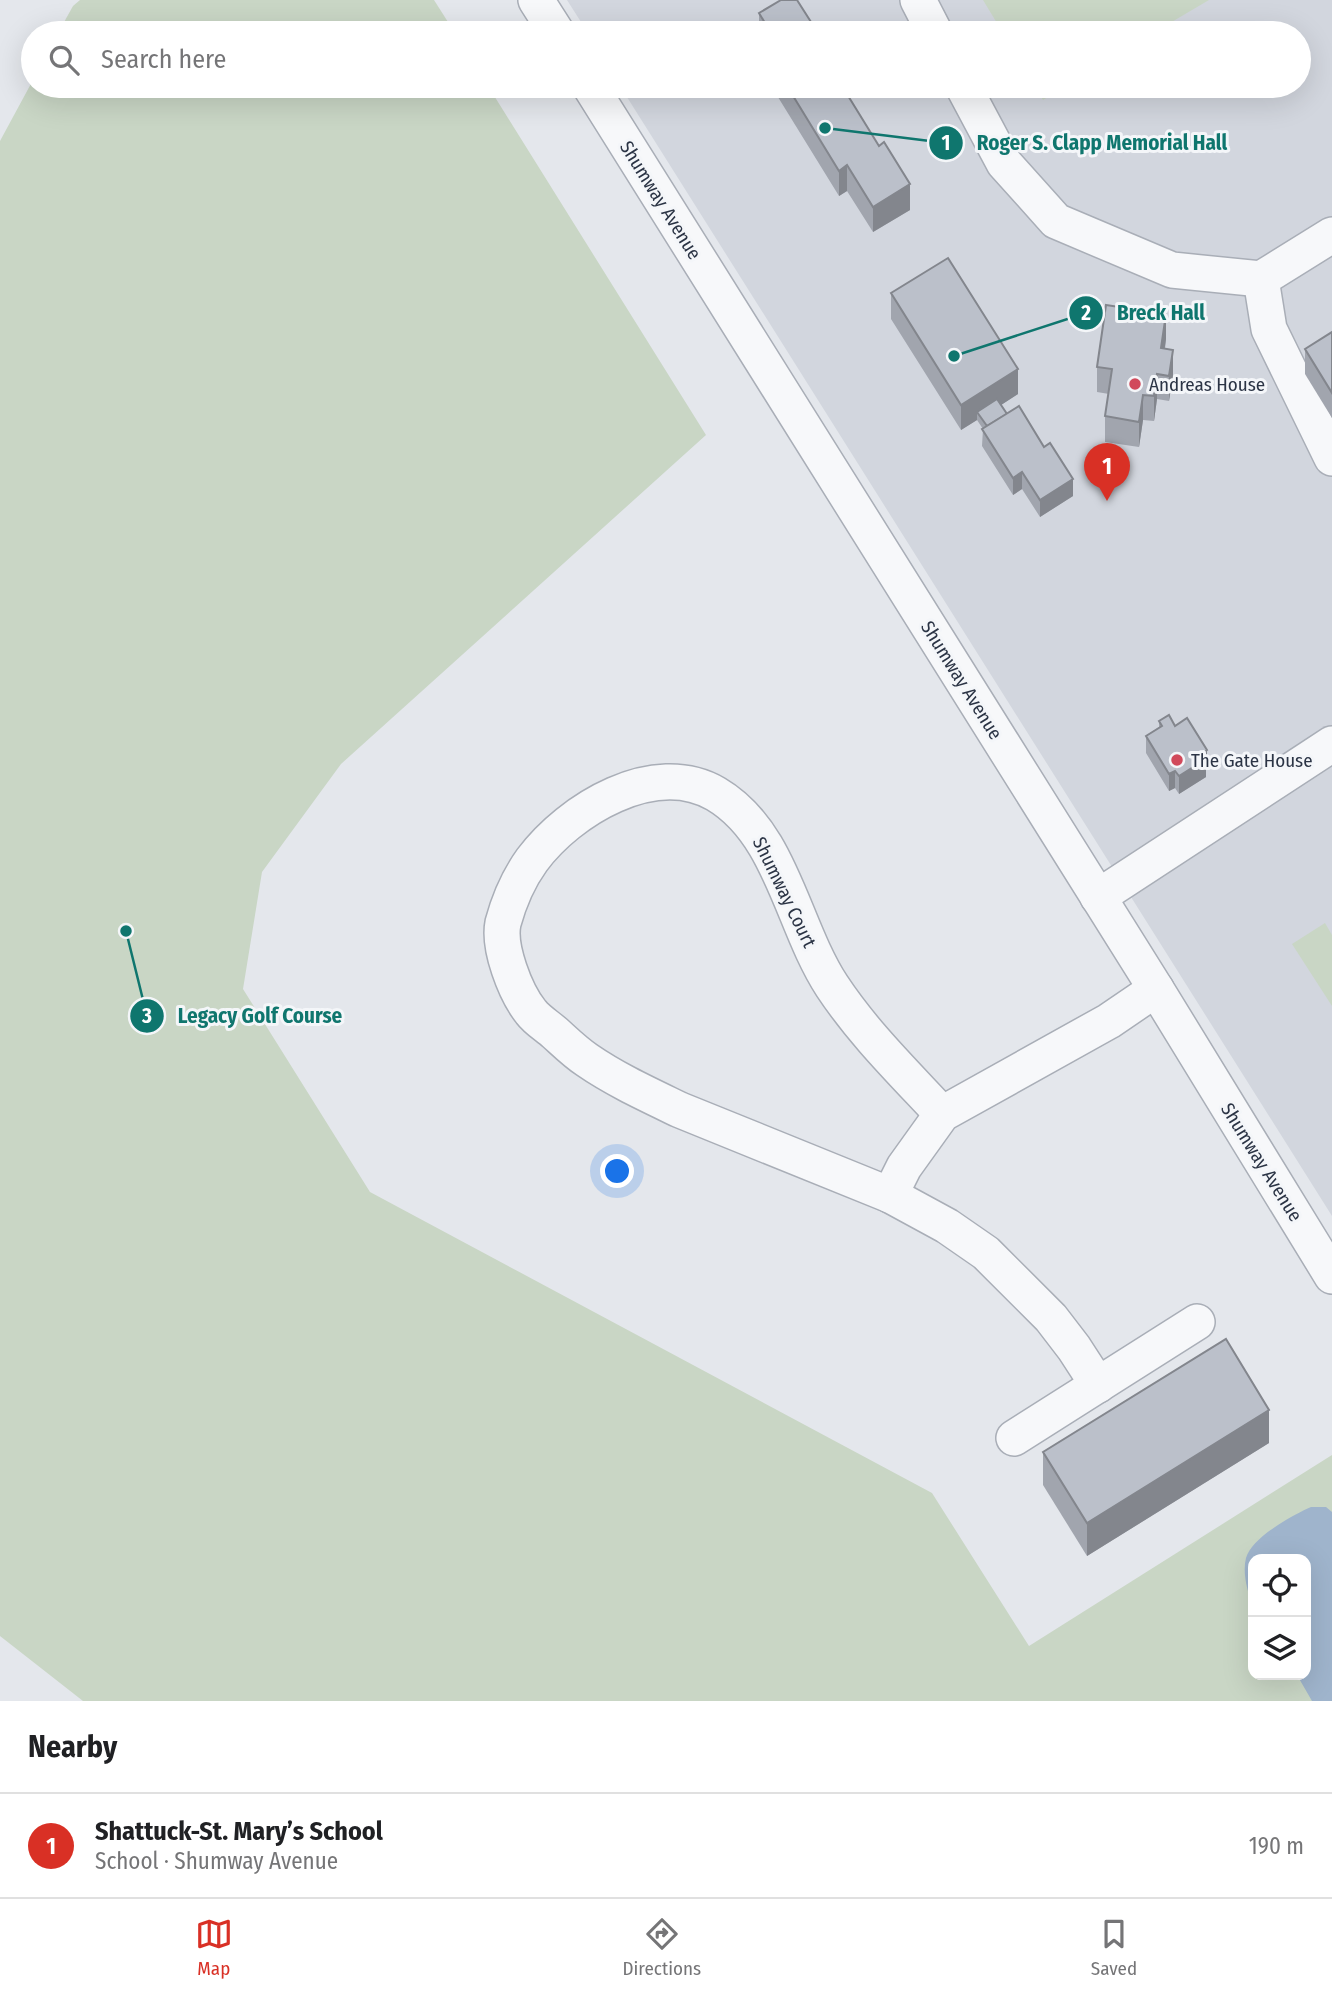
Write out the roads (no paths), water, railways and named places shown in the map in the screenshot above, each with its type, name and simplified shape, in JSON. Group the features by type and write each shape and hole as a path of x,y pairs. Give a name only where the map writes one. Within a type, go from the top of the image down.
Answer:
{"street":[{"path":"536,0 549,21"},
{"path":"918,0 929,21"},
{"name":"Shumway Avenue","path":"598,98 1156,989 1332,1276"},
{"path":"969,98 1004,163 1056,221 1172,270 1261,279 1332,235"},
{"path":"1261,279 1269,329 1332,458"},
{"path":"1098,897 1332,744"},
{"name":"Shumway Court","path":"942,1114 891,1062 831,984 812,950 765,844 744,815 714,793 679,782 645,783 608,797 555,835 532,860 515,889 502,925 506,961 520,995 531,1012 585,1059 651,1096 890,1195 947,1226 986,1253 1051,1318 1098,1385"},
{"path":"890,1195 904,1167 942,1114 1109,1021 1156,989"},
{"path":"1014,1438 1197,1322"}],"water":[{"path":"1311,1507 1326,1507 1332,1512 1332,1701 1312,1701 1300,1680 1311,1680 1311,1554 1248,1554 1256,1542 1284,1521"},
{"path":"1248,1554 1248,1589 1245,1577"}],"place":[{"name":"Roger S. Clapp Memorial Hall","path":"825,128"},
{"name":"Breck Hall","path":"954,356"},
{"name":"Andreas House","path":"1135,384"},
{"name":"Shattuck-St. Mary’s School","path":"1107,501"},
{"name":"The Gate House","path":"1177,760"},
{"name":"Legacy Golf Course","path":"126,931"}]}
